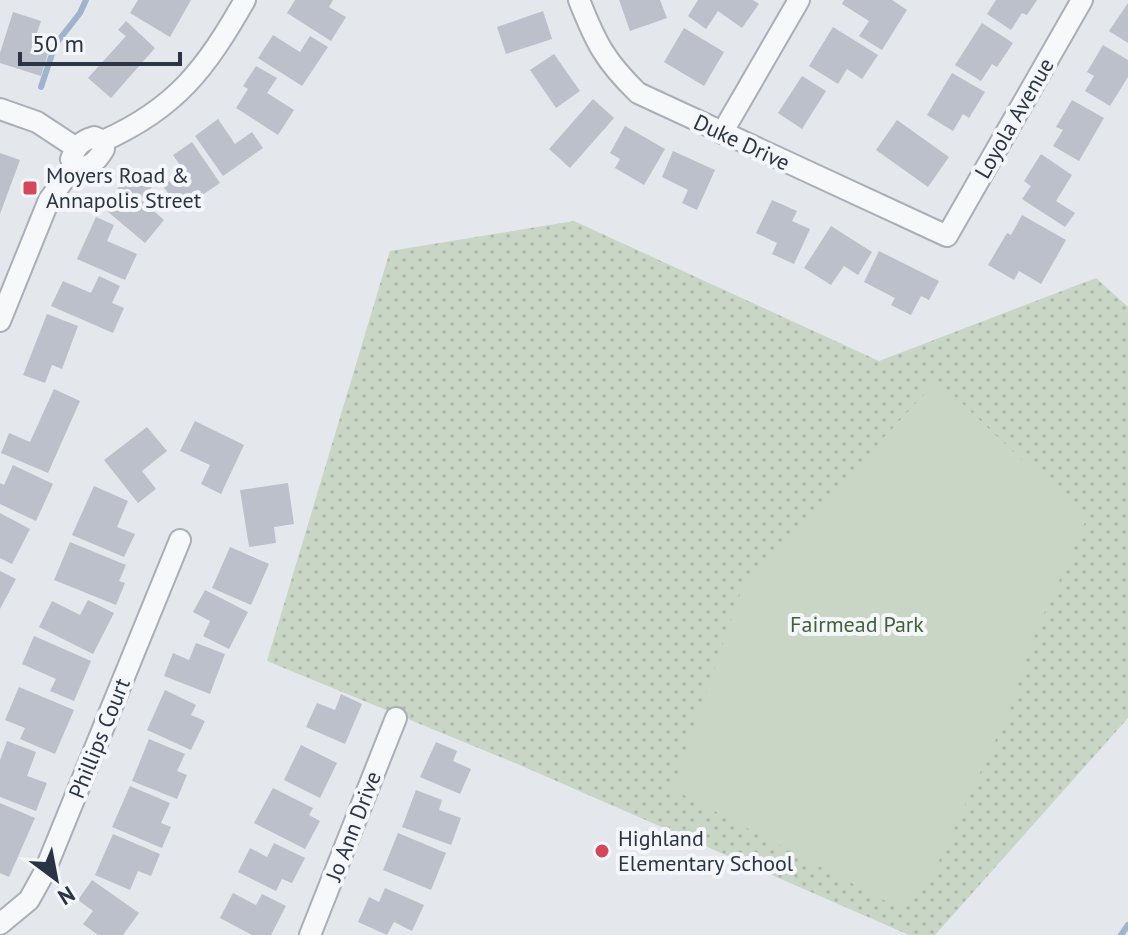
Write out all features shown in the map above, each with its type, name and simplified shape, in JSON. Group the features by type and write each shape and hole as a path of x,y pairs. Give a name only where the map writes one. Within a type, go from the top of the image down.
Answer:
{"street":[{"path":"0,321 49,200 84,140 94,137 103,141 124,132 162,107 198,75 245,0"},
{"name":"Duke Drive","path":"579,0 593,35 612,67 638,93 947,236"},
{"path":"722,133 799,0"},
{"name":"Loyola Avenue","path":"947,236 1082,0"},
{"path":"0,109 37,122 75,157"},
{"name":"Phillips Court","path":"0,924 29,900 44,873 180,540"},
{"name":"Jo Ann Drive","path":"310,935 396,718"}],"green space":[{"name":"Fairmead Park","path":"574,221 879,361 1096,278 1128,307 1128,718 935,935 909,935 522,766 267,661 390,251"},
{"path":"937,380 1086,520 1026,654 1010,709 935,869 911,902 897,907 673,789 740,594"}],"building":[{"path":"138,0 191,0 170,37 130,13"},
{"path":"295,0 333,0 329,7 346,17 331,41 287,13"},
{"path":"619,0 660,0 667,18 630,31"},
{"path":"698,0 753,0 759,4 742,28 718,11 706,29 688,16"},
{"path":"844,0 892,0 907,10 882,50 859,36 869,21 842,4"},
{"path":"996,0 1037,0 1027,15 1022,13 1011,30 987,14"},
{"path":"1128,3 1128,43 1109,31"},
{"path":"543,11 552,39 506,54 497,27"},
{"path":"13,12 41,21 34,42 50,47 41,76 0,63 0,53"},
{"path":"126,21 155,48 111,98 88,78 126,36 118,30"},
{"path":"982,23 1013,43 997,67 992,64 981,81 955,65"},
{"path":"833,27 878,55 862,79 847,69 838,84 809,66"},
{"path":"684,28 724,52 704,86 664,62"},
{"path":"273,35 300,52 310,36 328,47 302,86 258,58"},
{"path":"1103,45 1128,60 1128,77 1110,106 1085,91 1094,76 1087,72"},
{"path":"554,54 580,91 556,108 530,70"},
{"path":"256,66 277,78 267,93 294,110 278,135 236,108 248,89 243,86"},
{"path":"952,73 985,92 969,118 963,114 953,131 927,115"},
{"path":"802,76 826,91 802,129 778,113"},
{"path":"593,99 614,118 570,168 549,149"},
{"path":"1072,100 1104,118 1079,161 1053,146 1063,130 1056,127"},
{"path":"218,119 235,144 252,132 263,148 223,176 195,136"},
{"path":"897,120 949,157 928,187 876,150"},
{"path":"625,126 665,149 644,185 615,168 620,159 610,153"},
{"path":"192,142 220,183 180,210 163,186 184,171 173,155"},
{"path":"673,151 715,170 697,210 682,203 688,190 662,177"},
{"path":"0,153 20,160 0,214"},
{"path":"1041,154 1072,175 1056,201 1075,213 1065,227 1022,199 1031,186 1024,181"},
{"path":"133,171 152,187 141,200 164,220 145,243 107,211 122,194 117,189"},
{"path":"772,200 797,211 792,221 810,229 794,264 772,254 777,243 756,233"},
{"path":"1022,215 1066,240 1041,284 1019,271 1014,280 988,265"},
{"path":"96,217 114,225 107,241 137,254 125,280 77,259"},
{"path":"831,226 872,252 858,275 844,266 831,285 804,268"},
{"path":"879,251 939,281 929,300 921,296 911,315 891,305 895,298 864,282"},
{"path":"99,276 120,286 112,303 124,308 113,333 51,306 63,281 91,293"},
{"path":"47,314 78,326 62,369 52,365 45,383 23,375"},
{"path":"54,389 80,401 48,473 1,453 9,433 30,442"},
{"path":"195,421 244,445 221,494 201,484 210,465 180,451"},
{"path":"147,427 167,451 142,471 156,489 138,503 104,460"},
{"path":"13,465 53,484 36,521 0,504 0,483 4,485"},
{"path":"288,483 294,524 274,527 276,543 249,547 240,490"},
{"path":"94,486 128,501 117,527 135,534 124,557 72,535"},
{"path":"0,513 30,529 12,564 0,558"},
{"path":"70,542 126,565 119,581 125,583 116,605 54,580"},
{"path":"230,547 269,564 251,605 212,588"},
{"path":"0,571 16,579 0,609"},
{"path":"205,590 248,612 229,649 203,636 210,621 193,612"},
{"path":"88,600 114,613 93,654 39,627 52,601 80,615"},
{"path":"34,636 91,661 74,701 50,691 56,679 22,664"},
{"path":"196,643 225,654 210,694 164,676 173,653 189,660"},
{"path":"19,687 74,710 55,754 20,739 25,728 5,720"},
{"path":"165,690 196,705 191,715 205,721 191,750 147,730"},
{"path":"341,694 362,704 345,744 306,727 317,703 335,710"},
{"path":"149,739 185,754 177,771 187,775 177,799 132,781"},
{"path":"7,741 36,752 27,776 47,783 36,811 0,797 0,760"},
{"path":"436,742 457,751 453,761 471,769 460,794 420,777"},
{"path":"301,745 337,763 320,798 284,780"},
{"path":"130,786 170,803 161,823 171,827 162,848 112,827"},
{"path":"273,788 313,808 309,815 320,821 305,849 254,823"},
{"path":"416,790 442,800 439,810 461,818 451,845 402,827"},
{"path":"0,803 35,818 9,877 0,873"},
{"path":"398,833 446,853 431,890 383,870"},
{"path":"113,834 160,854 151,876 138,871 130,890 95,875"},
{"path":"274,843 305,858 292,883 282,879 276,891 238,872 250,848 267,857"},
{"path":"92,880 139,913 123,935 98,935 83,924 93,911 78,900"},
{"path":"385,888 424,905 412,931 394,922 387,935 358,922 369,897 379,902"},
{"path":"233,893 256,905 262,894 286,906 271,935 252,935 220,918"}],"waterway":[{"path":"41,87 55,45 80,13 86,0"},
{"path":"1121,935 1128,925"}],"place":[{"name":"Moyers Road & Annapolis Street","path":"30,188"},
{"name":"Highland Elementary School","path":"602,851"}]}
